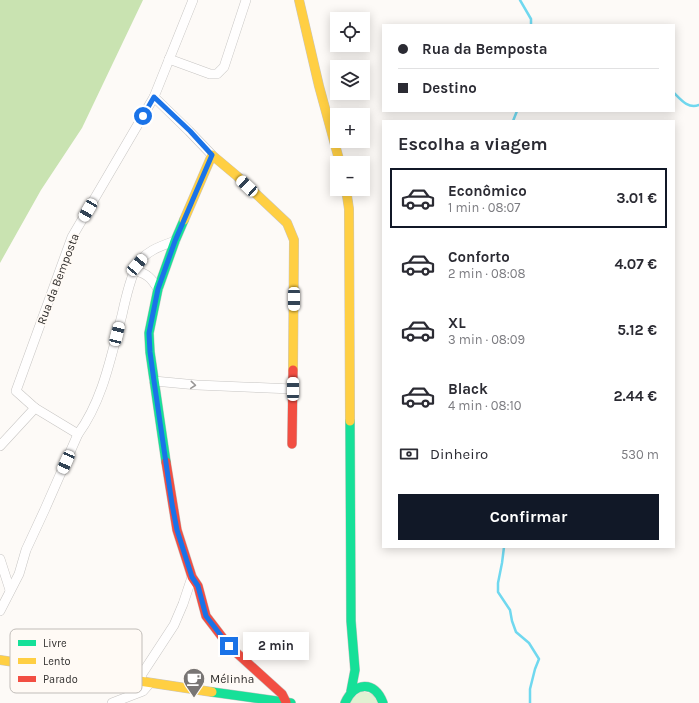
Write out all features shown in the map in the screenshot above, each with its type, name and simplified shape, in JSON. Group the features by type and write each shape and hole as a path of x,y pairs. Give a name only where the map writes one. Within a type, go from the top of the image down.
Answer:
{"street":[{"name":"Rua da Bemposta","path":"35,408 16,391 72,238 154,97 193,0"},
{"path":"169,59 210,74 217,74 224,67 246,0"},
{"path":"299,0 319,86 338,156"},
{"path":"154,97 190,131 212,155 237,176 287,223 294,240 292,444"},
{"path":"212,155 175,241 158,289 149,333 154,381 177,530 192,577 198,586 206,616 229,646 289,702"},
{"path":"347,196 349,208 351,621 355,670 347,697"},
{"path":"0,611 6,602 26,550 46,509 78,434 85,425 98,399 137,265 145,256 156,248 175,241"},
{"path":"135,271 143,272 152,279 158,289"},
{"path":"154,381 197,385 293,389"},
{"path":"0,446 35,408 78,434"},
{"path":"0,558 10,590"},
{"path":"142,691 145,683 142,674 174,625 192,577"},
{"path":"0,660 10,662"},
{"path":"355,670 376,690 383,703"},
{"path":"142,683 289,702"},
{"path":"335,703 347,697 356,688 363,686 376,690"},
{"path":"112,703 138,693"}],"green space":[{"path":"0,0 143,0 82,128 41,190 0,263"},
{"path":"362,691 373,694 378,703 350,703 351,699"}],"waterway":[{"path":"520,0 531,19 531,24"},
{"path":"675,94 688,105 699,105"},
{"path":"513,120 517,112"},
{"path":"504,548 498,592 510,610 516,632 529,643 539,659 530,689 530,703"}],"traffic: fast":[{"path":"166,462 150,352 149,333 158,289 184,220"},
{"path":"350,421 351,621 355,670 351,691"},
{"path":"345,703 354,691 364,686 375,690 383,703"},
{"path":"212,692 291,703"}],"traffic: slow":[{"path":"299,0 319,86 338,156"},
{"path":"184,220 212,155 237,176 287,223 294,240 293,370"},
{"path":"347,196 349,209 350,421"},
{"path":"0,660 10,662"},
{"path":"142,681 212,692"}],"traffic: jam":[{"path":"292,444 293,370"},
{"path":"166,462 177,530 192,577 198,586 206,616 229,646 282,694 286,702"}],"place":[{"name":"Mélinha","path":"194,698"}],"route":[{"path":"143,116 154,97 190,131 212,155 182,223 158,289 152,312 149,333 154,381 177,530 192,577 198,586 206,616 229,646"}]}
